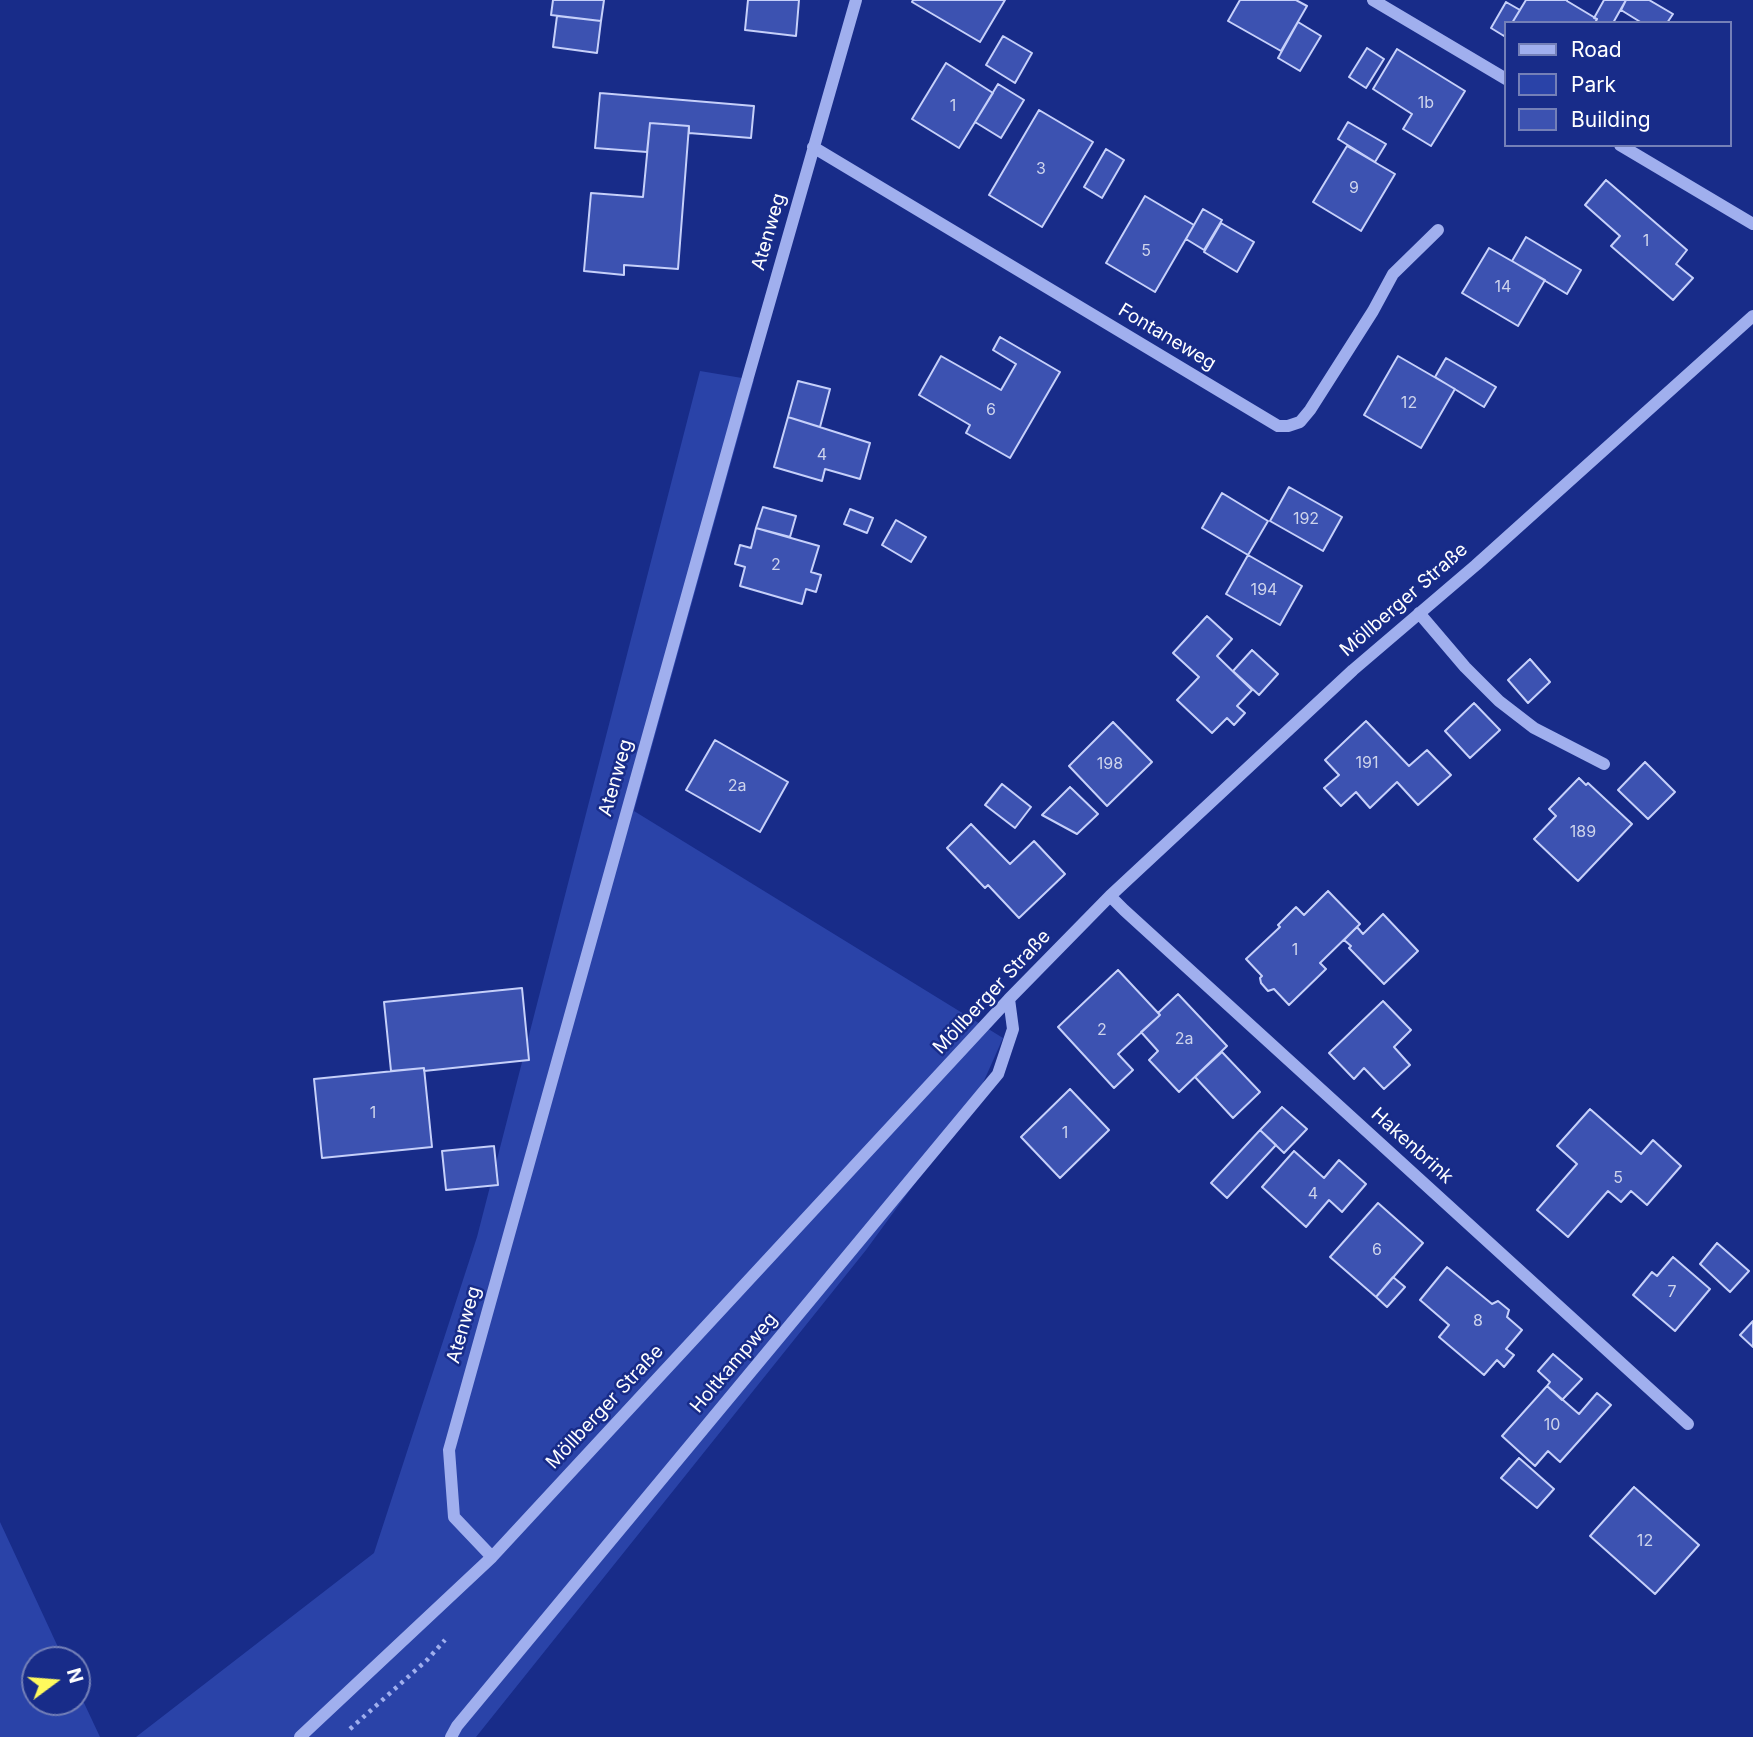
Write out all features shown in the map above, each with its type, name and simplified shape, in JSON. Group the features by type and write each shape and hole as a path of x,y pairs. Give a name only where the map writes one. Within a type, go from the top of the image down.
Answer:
{"street":[{"name":"Atenweg","path":"492,1557 454,1517 449,1450 856,0"},
{"path":"1373,0 1504,78"},
{"path":"1622,147 1753,224"},
{"name":"Fontaneweg","path":"813,148 1278,426 1300,422 1310,410 1373,311 1393,274 1438,230"},
{"name":"Möllberger Straße","path":"300,1737 492,1557 1009,999 1110,896 1353,670 1476,565 1753,316"},
{"path":"1419,613 1465,667 1499,701 1534,728 1604,764"},
{"name":"Hakenbrink","path":"1110,896 1688,1424"},
{"name":"Holtkampweg","path":"451,1737 457,1726 998,1074 1013,1029 1009,999"}],"green space":[{"path":"700,371 754,380 634,811 1003,1038 975,1101 866,1250 476,1737 136,1737 374,1553 477,1237"},
{"path":"0,1522 58,1646 21,1646 21,1716 90,1716 100,1737 0,1737"}],"building":[{"path":"553,0 604,0 601,21 551,15"},
{"path":"748,0 799,0 796,36 745,30"},
{"path":"1005,0 980,42 912,2"},
{"path":"1240,0 1296,0 1307,6 1281,51 1228,21"},
{"path":"1526,0 1567,0 1597,19 1596,21 1513,21"},
{"path":"1604,0 1626,0 1614,21 1596,21 1594,18"},
{"path":"1626,0 1649,0 1673,14 1668,21 1639,21 1621,10"},
{"path":"1506,2 1520,10 1513,21 1504,21 1504,36 1491,28"},
{"path":"557,16 601,21 597,53 553,47"},
{"path":"1298,22 1321,36 1300,71 1278,58"},
{"path":"1003,36 1032,53 1015,83 986,65"},
{"path":"1367,48 1384,59 1366,88 1349,77"},
{"path":"1397,49 1465,91 1431,146 1403,129 1412,114 1373,89"},
{"path":"946,63 993,93 959,148 912,119"},
{"path":"998,84 1024,100 1001,138 975,122"},
{"path":"600,93 754,106 751,138 689,133 689,126 650,123 647,152 595,148"},
{"path":"1039,110 1093,142 1042,227 989,195"},
{"path":"1348,122 1386,144 1375,162 1338,139"},
{"path":"650,123 689,126 678,269 624,265 624,275 584,271 591,193 643,197"},
{"path":"1347,146 1395,174 1361,231 1313,202"},
{"path":"1106,149 1124,160 1102,198 1084,187"},
{"path":"1606,180 1687,250 1676,264 1693,278 1673,300 1611,246 1620,236 1585,205"},
{"path":"1145,196 1194,225 1155,292 1106,263"},
{"path":"1203,209 1222,220 1204,250 1186,239"},
{"path":"1221,223 1254,242 1237,272 1204,252"},
{"path":"1526,237 1581,270 1567,294 1512,261"},
{"path":"1489,248 1545,280 1518,326 1462,293"},
{"path":"1000,337 1060,372 1010,458 966,433 970,425 919,395 941,356 1001,390 1016,364 993,350"},
{"path":"1398,356 1455,389 1421,448 1364,415"},
{"path":"1446,358 1496,387 1484,407 1435,377"},
{"path":"798,381 830,389 820,427 788,417"},
{"path":"788,417 870,443 860,479 825,469 822,481 774,467"},
{"path":"1289,487 1342,517 1323,551 1270,521"},
{"path":"1222,493 1268,521 1248,555 1202,528"},
{"path":"763,507 796,516 790,537 756,528"},
{"path":"850,509 873,518 867,533 844,524"},
{"path":"896,520 926,537 911,562 882,545"},
{"path":"756,528 819,546 811,572 821,575 816,592 806,589 802,604 740,586 745,567 735,564 740,545 751,548"},
{"path":"1248,555 1302,586 1280,625 1226,594"},
{"path":"1207,616 1232,639 1217,656 1252,690 1237,706 1245,713 1234,725 1227,718 1212,733 1177,700 1199,677 1173,653"},
{"path":"1252,650 1278,674 1259,695 1233,671"},
{"path":"1530,659 1550,682 1528,703 1508,680"},
{"path":"1474,703 1500,730 1470,758 1445,731"},
{"path":"1366,721 1409,766 1427,750 1451,775 1418,805 1397,782 1370,808 1356,792 1341,806 1324,788 1339,775 1325,760"},
{"path":"1113,722 1152,762 1107,806 1069,766"},
{"path":"715,740 788,782 760,832 686,790"},
{"path":"1645,762 1675,792 1648,819 1618,790"},
{"path":"1579,778 1586,785 1588,783 1632,824 1578,881 1534,839 1556,816 1549,809"},
{"path":"1002,784 1031,807 1015,828 985,805"},
{"path":"1070,787 1098,814 1077,834 1042,815"},
{"path":"971,824 1010,864 1034,841 1065,874 1019,918 988,885 985,888 947,848"},
{"path":"1328,891 1360,924 1320,963 1326,969 1289,1005 1274,989 1268,991 1261,983 1262,976 1246,959 1280,927 1278,925 1296,907 1304,915"},
{"path":"1383,914 1418,951 1384,984 1344,940 1357,927 1363,934"},
{"path":"1118,970 1160,1015 1118,1054 1133,1070 1114,1088 1058,1027"},
{"path":"522,988 529,1060 424,1071 424,1068 391,1071 384,1002"},
{"path":"1178,994 1227,1046 1179,1092 1149,1060 1158,1051 1141,1032"},
{"path":"1383,1001 1411,1030 1394,1047 1410,1065 1384,1089 1364,1068 1354,1079 1329,1053"},
{"path":"1222,1052 1260,1092 1233,1118 1195,1077"},
{"path":"424,1068 432,1147 322,1158 314,1079"},
{"path":"1070,1089 1109,1130 1060,1178 1021,1137"},
{"path":"1282,1107 1307,1129 1284,1153 1260,1130"},
{"path":"1590,1109 1641,1154 1653,1140 1681,1166 1647,1205 1631,1191 1621,1202 1608,1191 1568,1237 1537,1210 1577,1164 1557,1146"},
{"path":"1260,1130 1276,1145 1227,1198 1211,1183"},
{"path":"494,1146 498,1185 446,1190 442,1151"},
{"path":"1294,1151 1324,1178 1339,1160 1366,1184 1342,1212 1329,1200 1306,1227 1262,1187"},
{"path":"1378,1203 1423,1243 1376,1297 1330,1257"},
{"path":"1717,1243 1749,1271 1730,1292 1700,1264"},
{"path":"1673,1257 1710,1289 1675,1331 1633,1295 1652,1272 1657,1276"},
{"path":"1447,1267 1492,1304 1498,1301 1509,1310 1507,1317 1522,1330 1506,1349 1514,1355 1504,1367 1497,1360 1484,1375 1439,1337 1449,1325 1420,1300"},
{"path":"1393,1277 1405,1287 1387,1307 1376,1297"},
{"path":"1753,1321 1753,1347 1740,1335"},
{"path":"1553,1354 1582,1379 1562,1400 1547,1386 1550,1382 1538,1371"},
{"path":"1547,1386 1579,1414 1597,1393 1611,1405 1560,1462 1548,1451 1535,1466 1502,1436"},
{"path":"1519,1458 1554,1489 1537,1508 1501,1478"},
{"path":"1634,1487 1699,1545 1655,1594 1590,1536"}]}
